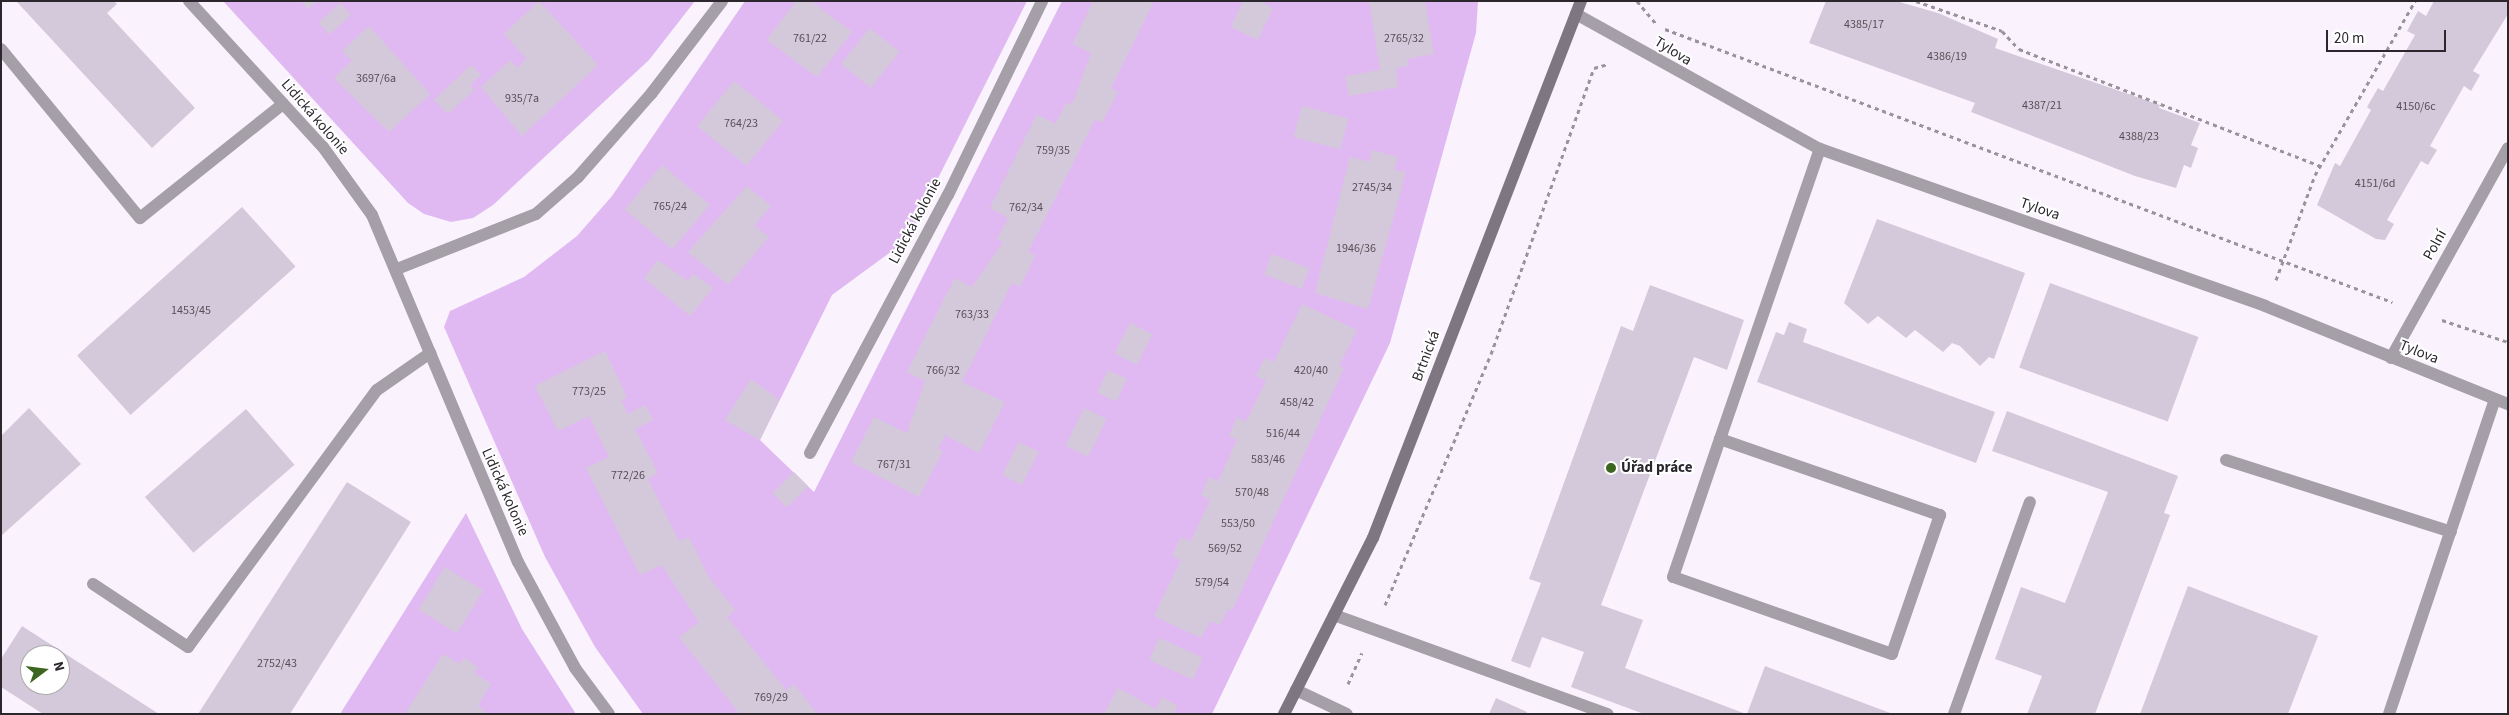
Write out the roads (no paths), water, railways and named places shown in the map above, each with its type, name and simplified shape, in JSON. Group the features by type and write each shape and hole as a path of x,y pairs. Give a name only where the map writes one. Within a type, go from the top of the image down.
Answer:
{"main road":[{"name":"Brtnická","path":"1284,714 1373,538 1581,1"}],"street":[{"name":"Lidická kolonie","path":"189,1 323,147 372,214 518,562 575,668 609,714"},
{"path":"397,270 536,214 578,177 652,94 722,1"},
{"name":"Lidická kolonie","path":"810,452 948,195 1042,1"},
{"name":"Tylova","path":"1576,14 1820,149 2266,306 2508,404"},
{"path":"1,49 140,218 282,104"},
{"name":"Polní","path":"2391,358 2508,148"},
{"path":"1720,439 1940,516 1892,654 1673,577 1720,439 1820,149"},
{"path":"93,584 188,647 377,390 430,353"},
{"path":"2389,714 2495,400"},
{"path":"2226,460 2451,532"},
{"path":"1954,714 2030,502"},
{"path":"1334,615 1608,714"},
{"path":"1296,690 1342,711"}],"place":[{"name":"Úřad práce","path":"1611,468"}]}
